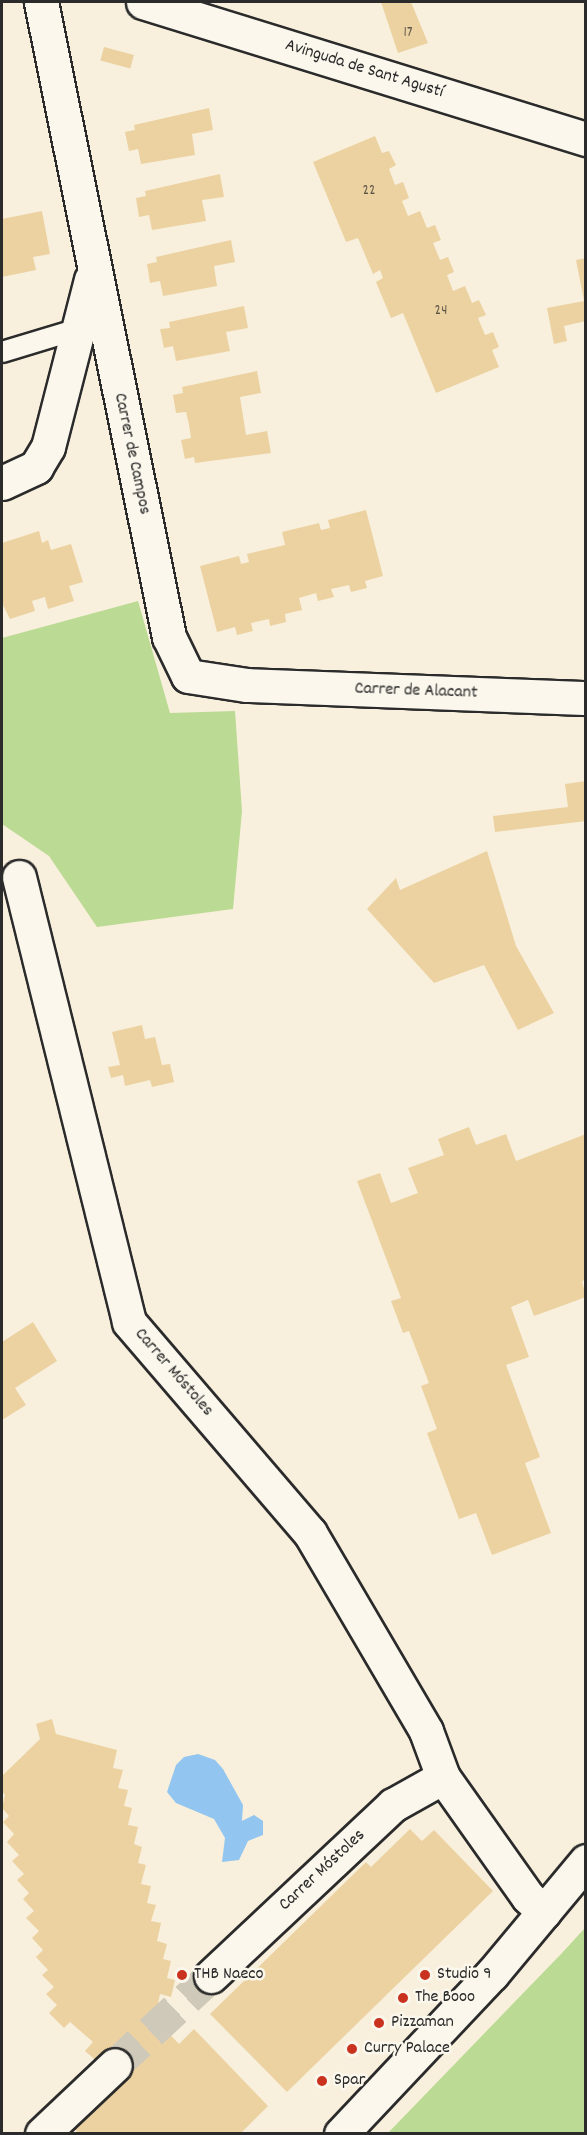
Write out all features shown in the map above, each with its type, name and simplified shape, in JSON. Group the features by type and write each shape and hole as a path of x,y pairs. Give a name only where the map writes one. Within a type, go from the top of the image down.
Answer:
{"street":[{"name":"Carrer de Campos","path":"41,2 93,271 169,636 188,676 247,685"},
{"name":"Avinguda de Sant Agustí","path":"143,2 585,139"},
{"name":"Carrer de Campos","path":"2,483 26,474 43,458 93,271"},
{"name":"Carrer de Alacant","path":"247,685 585,698"},
{"name":"Carrer Móstoles","path":"20,877 129,1322 310,1533 426,1731 443,1777 528,1897 544,1912"},
{"name":"Carrer Móstoles","path":"211,1976 393,1805 443,1777"},
{"path":"341,2133 492,1974 585,1861"},
{"path":"42,2133 115,2065"}],"lane":[{"path":"2,352 78,329"}],"green space":[{"path":"138,601 170,713 235,711 242,811 233,909 97,927 49,856 2,824 2,638"},
{"path":"585,1928 585,2133 388,2133 562,1953"}],"water":[{"path":"198,1754 215,1760 223,1769 243,1805 242,1821 254,1815 263,1821 263,1835 248,1841 239,1860 222,1862 225,1838 214,1819 176,1803 167,1792 176,1765 184,1757"}],"building":[{"path":"381,2 411,2 428,43 398,53"},
{"path":"104,47 134,55 130,69 100,61"},
{"path":"209,108 213,130 192,134 195,155 141,164 138,149 129,151 125,132 135,130 134,125"},
{"path":"375,136 382,153 389,151 396,165 389,169 395,185 403,182 409,198 402,201 408,216 420,211 427,228 435,225 441,240 433,243 440,260 448,257 454,272 447,275 453,291 465,286 472,303 479,300 486,315 478,318 485,335 493,332 499,347 492,350 499,367 436,393 403,313 391,318 376,282 383,278 380,270 373,274 358,238 346,242 313,162"},
{"path":"220,174 224,197 202,200 206,221 152,230 149,215 139,217 136,198 146,196 145,191"},
{"path":"42,211 50,254 33,257 36,270 2,277 2,219"},
{"path":"231,240 235,262 214,266 217,286 163,296 160,281 150,283 147,264 157,262 156,257"},
{"path":"586,258 586,321 564,326 567,341 554,344 547,308 584,301 576,260"},
{"path":"244,306 248,328 226,332 230,351 176,361 173,346 164,348 160,329 170,328 169,322"},
{"path":"257,371 261,393 240,397 246,435 267,431 271,453 195,463 194,457 185,459 181,440 191,438 189,425 186,412 176,413 173,395 183,393 182,387"},
{"path":"366,510 383,576 365,581 367,588 351,592 349,585 331,589 334,597 318,601 316,593 299,598 302,610 285,614 286,622 270,626 269,619 251,623 253,631 237,635 235,627 217,632 200,566 239,556 241,564 249,562 247,554 285,545 282,532 319,523 321,530 330,528 328,520"},
{"path":"39,531 42,543 48,540 51,550 71,544 83,582 69,586 74,601 48,609 45,597 32,601 35,611 10,619 2,603 2,543"},
{"path":"586,781 586,821 495,832 493,816 568,807 565,784"},
{"path":"487,851 516,946 554,1013 518,1030 484,965 434,983 367,909 396,878 400,890"},
{"path":"142,1025 145,1039 155,1037 162,1065 170,1064 174,1082 152,1087 150,1080 125,1086 123,1075 111,1078 108,1067 120,1065 112,1032"},
{"path":"469,1127 476,1145 506,1134 516,1161 586,1134 586,1280 582,1281 586,1297 534,1316 528,1300 511,1307 529,1357 506,1365 540,1457 525,1463 551,1533 492,1555 476,1513 459,1519 427,1433 437,1429 421,1386 429,1383 409,1331 403,1333 391,1301 401,1298 357,1181 380,1173 391,1203 418,1193 408,1168 444,1155 438,1139"},
{"path":"33,1322 57,1361 15,1388 26,1405 2,1420 2,1342"},
{"path":"52,1719 56,1734 117,1750 113,1768 123,1770 118,1788 128,1790 124,1806 132,1808 128,1825 138,1827 134,1844 142,1847 138,1863 146,1865 141,1884 151,1886 147,1903 156,1905 151,1921 161,1923 157,1941 167,1944 163,1959 171,1961 167,1978 175,1980 171,1997 160,1994 158,2004 166,2006 161,2025 179,2044 194,2029 268,2106 240,2134 79,2134 71,2124 99,2063 85,2051 93,2042 70,2022 64,2028 49,2013 57,2005 46,1994 54,1987 42,1975 48,1970 36,1957 43,1950 32,1938 39,1931 26,1918 34,1911 23,1899 29,1893 17,1880 24,1874 12,1861 19,1855 7,1842 14,1834 3,1822 9,1816 2,1808 5,1795 2,1791 2,1776 40,1739 36,1724"},
{"path":"410,1829 422,1841 434,1830 493,1891 287,2092 210,2014 366,1862 371,1867"}],"tunnel":[{"path":"115,2065 211,1976"}],"place":[{"name":"THB Naeco","path":"182,1975"},
{"name":"Studio 9","path":"425,1975"},
{"name":"The Booo","path":"403,1998"},
{"name":"Pizzaman","path":"379,2023"},
{"name":"Curry Palace","path":"352,2049"},
{"name":"Spar","path":"322,2081"}]}
